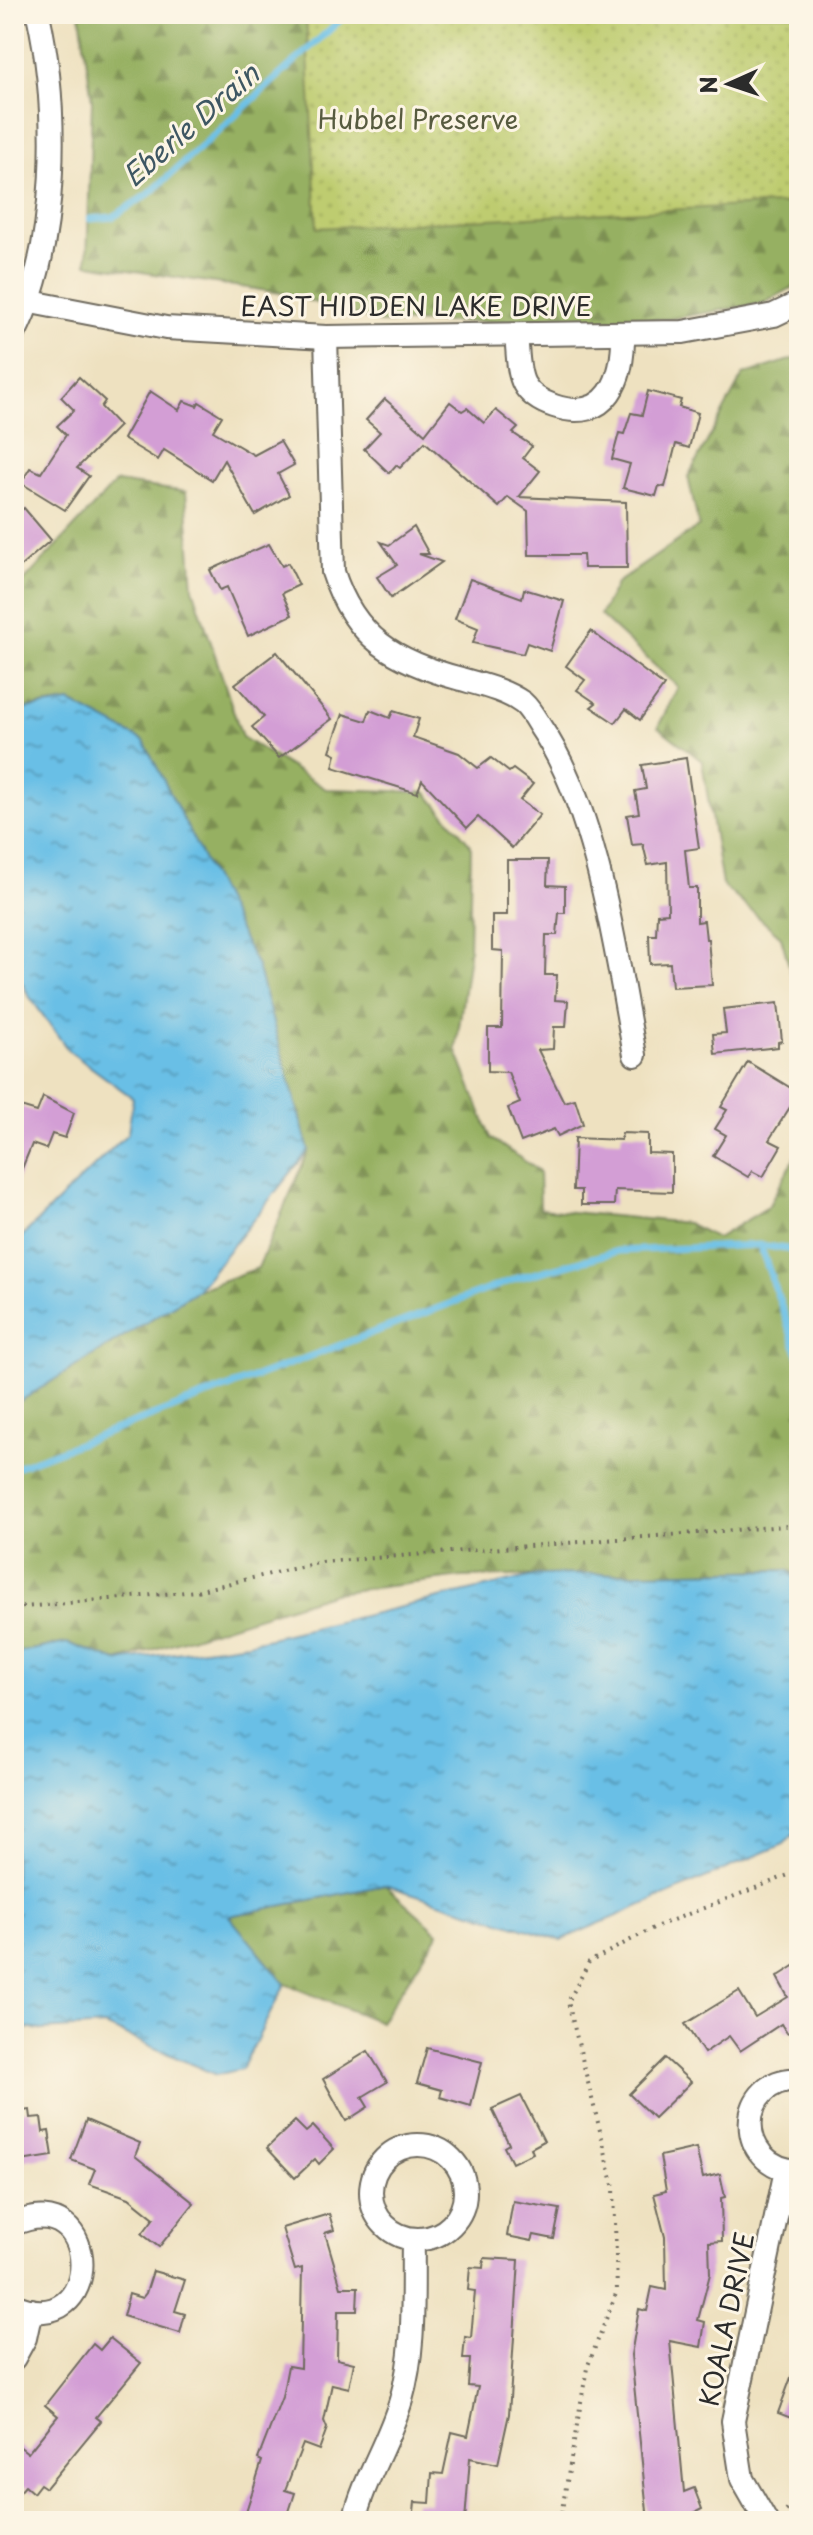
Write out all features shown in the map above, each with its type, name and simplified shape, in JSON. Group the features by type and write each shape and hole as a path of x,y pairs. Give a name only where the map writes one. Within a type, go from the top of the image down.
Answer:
{"street":[{"path":"14,334 31,302 43,238 50,147 46,65 38,14"},
{"name":"EAST HIDDEN LAKE DRIVE","path":"31,302 166,328 326,337 683,332 774,315 799,303"},
{"path":"516,335 522,380 529,392 546,403 580,411 599,403 612,391 624,358 623,333"},
{"path":"326,337 333,572 343,604 362,630 390,652 434,672 495,688 525,704 550,741 575,797 609,918 635,1055"},
{"name":"KOALA DRIVE","path":"766,2521 742,2479 733,2421 792,2171 765,2159 757,2150 750,2128 750,2116 761,2094 770,2087 799,2080"},
{"path":"422,2145 446,2153 455,2162 465,2184 465,2197 457,2220 448,2229 438,2235 413,2239 390,2231 381,2222 371,2200 371,2187 380,2164 388,2155 398,2149 422,2145"},
{"path":"14,2224 26,2219 50,2219 71,2232 82,2253 82,2277 69,2298 48,2310 23,2307 25,2338 14,2358"},
{"path":"354,2521 365,2484 393,2424 407,2372 413,2239"}],"path":[{"path":"14,208 20,168"},
{"path":"14,1608 196,1591 322,1562 799,1525"},
{"path":"560,2521 587,2368 617,2291 614,2187 568,2002 589,1962 655,1927 799,1871"}],"green space":[{"path":"80,14 799,14 799,284 764,303 669,319 380,323 288,294 87,264 92,100"},
{"name":"Hubbel Preserve","path":"306,14 799,14 799,203 317,228"},
{"path":"799,357 799,990 793,980 781,937 722,885 702,761 658,727 678,687 600,615 617,583 699,526 688,477 743,375"},
{"path":"116,482 186,492 193,588 242,737 326,789 426,792 471,845 469,954 456,1049 491,1138 539,1171 540,1209 687,1223 717,1238 768,1207 799,1149 799,1575 788,1570 462,1577 333,1593 117,1661 67,1643 14,1653 14,1405 197,1290 258,1268 309,1150 70,702 14,710 14,592"},
{"path":"385,1885 439,1933 380,2022 285,1984 228,1916"}],"water":[{"path":"70,702 144,741 257,966 309,1150 197,1290 14,1405 14,1244 128,1133 133,1098 69,1051 29,996 14,968 14,711"},
{"path":"788,1570 799,1580 799,1829 784,1844 561,1940 385,1885 229,1916 285,1984 242,2069 216,2075 105,2026 42,2030 14,2027 14,1653 67,1643 117,1661 248,1643 537,1575"}],"building":[{"path":"79,377 105,401 101,407 119,426 77,468 89,476 65,510 21,483 30,468 41,473 66,435 57,426 74,410 61,397"},
{"path":"150,391 179,410 184,401 197,406 199,402 222,416 213,431 254,455 280,441 294,465 278,474 289,495 255,515 224,460 212,480 164,450 158,460 123,439"},
{"path":"648,391 681,400 679,407 698,413 689,448 676,444 665,487 659,486 656,496 623,488 630,464 612,459 619,433 624,434 631,413 642,415"},
{"path":"385,399 425,434 450,402 462,411 467,408 484,423 496,410 518,428 513,433 532,446 523,458 540,471 519,497 626,502 627,568 584,568 583,555 529,555 528,511 508,497 499,507 425,442 400,468 396,465 389,473 364,449 380,432 366,420"},
{"path":"24,508 51,540 14,572 14,517"},
{"path":"414,527 429,554 419,554 442,562 391,598 377,577 397,565 381,542 389,545"},
{"path":"269,544 282,566 288,563 299,585 282,593 292,615 248,636 227,587 220,590 210,570"},
{"path":"470,579 522,598 524,589 564,601 550,651 527,643 523,654 473,643 478,628 455,619"},
{"path":"591,631 664,686 640,720 626,709 615,723 591,707 596,703 577,690 585,680 566,666"},
{"path":"277,652 332,719 279,758 252,727 264,717 235,684"},
{"path":"370,710 390,718 393,711 419,719 413,737 459,753 478,768 491,758 509,772 513,769 533,784 520,800 540,815 512,848 478,817 467,828 422,780 417,793 333,767 336,754 330,751 343,714 366,721"},
{"path":"686,758 699,848 685,850 689,888 697,888 697,922 704,921 712,985 672,987 670,963 650,964 649,935 656,935 657,914 668,913 667,862 648,865 643,844 632,845 627,815 639,813 635,791 646,789 642,765"},
{"path":"507,860 548,860 547,885 565,886 565,913 559,913 557,935 546,935 545,975 557,975 555,1000 568,1001 566,1027 554,1027 553,1049 538,1050 564,1102 575,1099 583,1124 558,1136 554,1129 521,1142 508,1108 520,1103 508,1072 488,1071 488,1028 502,1028 503,951 492,950 492,915 507,915"},
{"path":"778,1003 782,1041 778,1042 778,1047 715,1054 713,1034 726,1033 723,1009"},
{"path":"748,1062 799,1093 769,1140 781,1146 763,1177 752,1171 748,1177 713,1156 726,1135 715,1129 727,1110 721,1107"},
{"path":"43,1097 74,1113 65,1138 52,1134 46,1149 32,1144 14,1188 14,1105 37,1112"},
{"path":"622,1133 648,1134 648,1153 672,1154 672,1192 615,1190 614,1205 581,1205 581,1190 573,1190 575,1138 621,1140"},
{"path":"799,1963 799,2026 787,2033 781,2024 740,2051 729,2036 704,2053 685,2024 739,1991 755,2017 788,1997 777,1977"},
{"path":"427,2048 482,2062 471,2106 440,2097 442,2090 417,2083"},
{"path":"368,2051 387,2082 362,2097 368,2107 346,2121 323,2079"},
{"path":"665,2058 691,2082 654,2118 629,2094"},
{"path":"521,2096 544,2141 531,2148 533,2153 512,2163 504,2147 509,2144 492,2109"},
{"path":"30,2110 31,2118 41,2117 43,2132 49,2131 53,2156 14,2162 14,2112"},
{"path":"86,2120 140,2143 135,2156 194,2203 159,2247 142,2234 154,2218 129,2198 89,2184 95,2169 71,2160"},
{"path":"295,2121 306,2132 313,2126 334,2149 319,2164 315,2159 295,2178 267,2148"},
{"path":"696,2148 703,2178 720,2174 725,2197 721,2198 722,2241 709,2242 710,2274 698,2320 705,2322 701,2347 670,2341 684,2492 694,2488 702,2509 688,2516 690,2521 648,2521 631,2355 639,2309 647,2311 652,2287 666,2290 665,2237 654,2194 666,2191 660,2156"},
{"path":"513,2201 560,2209 554,2239 534,2235 532,2241 507,2236"},
{"path":"329,2214 334,2230 325,2233 341,2287 358,2287 357,2311 338,2311 337,2359 354,2363 349,2388 332,2384 324,2421 327,2428 319,2450 303,2444 285,2490 295,2493 286,2521 243,2521 262,2461 258,2459 282,2397 288,2366 300,2368 302,2268 295,2270 282,2228"},
{"path":"484,2258 519,2260 509,2414 498,2464 470,2458 465,2521 413,2521 415,2502 430,2503 432,2473 443,2474 452,2432 468,2436 478,2387 468,2386 470,2359 463,2359 465,2337 471,2338 475,2291 468,2290 470,2267 483,2268"},
{"path":"153,2271 185,2280 175,2311 185,2314 180,2333 123,2316 129,2294 142,2298"},
{"path":"110,2338 141,2363 96,2417 101,2421 46,2488 40,2484 33,2493 25,2486 14,2499 14,2442 28,2453 58,2416 45,2405 93,2344 100,2350"},
{"path":"799,2361 799,2421 778,2413"}],"waterway":[{"name":"Eberle Drain","path":"90,219 113,217 150,193 347,14"},
{"path":"760,1245 799,1356"},
{"path":"14,1468 518,1278 618,1251 760,1245 799,1251"}]}
